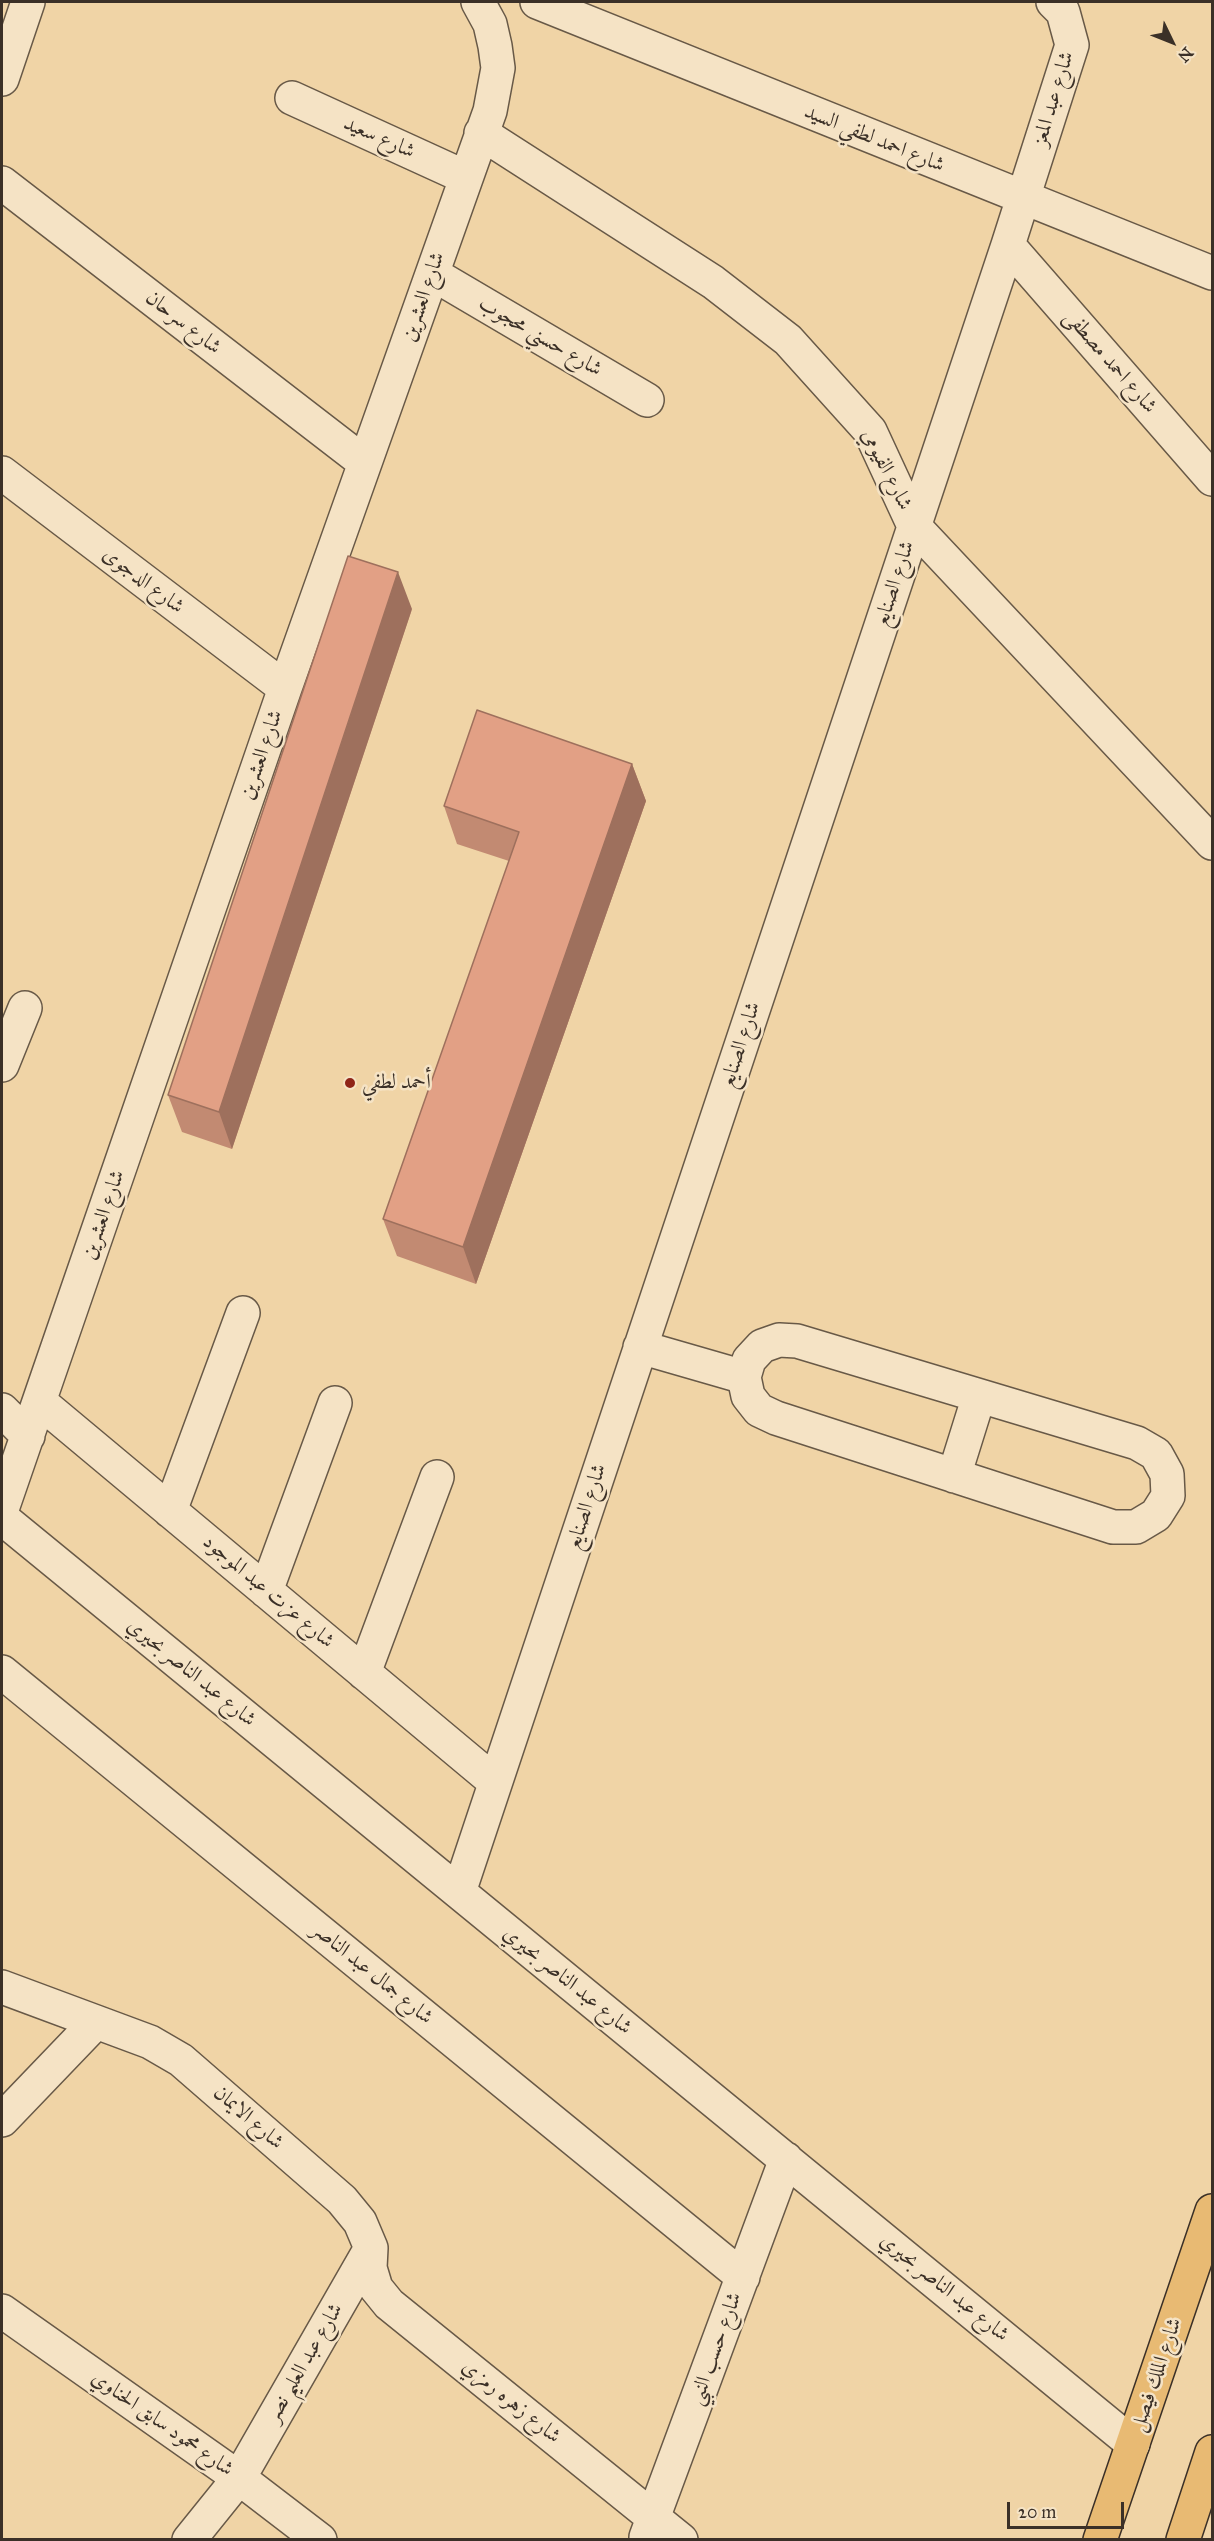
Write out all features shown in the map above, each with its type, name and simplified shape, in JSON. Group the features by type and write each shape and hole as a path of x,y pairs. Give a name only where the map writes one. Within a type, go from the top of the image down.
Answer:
{"main road":[{"name":"شارع الملك فيصل","path":"1101,2540 1212,2211"},
{"path":"1183,2540 1212,2452"}],"street":[{"path":"2,79 28,2"},
{"name":"شارع العشرين","path":"2,1509 285,688 493,101 498,68 490,24 478,2"},
{"name":"شارع احمد لطفي السيد","path":"537,2 1212,273"},
{"name":"شارع عبد المعز","path":"1023,199 1072,45 1063,12 1053,2"},
{"name":"شارع سعيد","path":"292,98 465,177"},
{"name":"شارع الفيومي","path":"481,133 713,282 788,340 870,431 914,526 1212,843"},
{"name":"شارع سرحان","path":"2,183 365,463"},
{"name":"شارع الصنايع","path":"459,1892 1023,199"},
{"name":"شارع احمد مصطفى","path":"1008,246 1212,479"},
{"name":"شارع حسني محجوب","path":"433,274 647,400"},
{"name":"شارع الدجوى","path":"2,473 285,688"},
{"path":"2,1065 25,1008"},
{"path":"170,1510 243,1313"},
{"path":"779,1340 797,1341 979,1396 1137,1443 1156,1454 1167,1473 1168,1496 1156,1515 1136,1527 1113,1527 767,1414 759,1410 748,1396 744,1377 749,1360 762,1347 779,1340"},
{"path":"640,1347 744,1377"},
{"path":"954,1476 979,1396"},
{"name":"شارع عزت عبد الموجود","path":"40,1402 495,1782"},
{"path":"266,1591 334,1403"},
{"path":"2,1410 28,1436"},
{"path":"364,1673 437,1477"},
{"name":"شارع عبد الناصر بحيري","path":"2,1518 1133,2444"},
{"name":"شارع جمال عبد الناصر","path":"2,1672 743,2277"},
{"name":"شارع الايمان","path":"2,1987 150,2042 181,2060 342,2200 360,2222 371,2248"},
{"path":"2,2120 96,2022"},
{"name":"شارع حسب النبي","path":"650,2529 786,2159"},
{"name":"شارع عبد العليم نصر","path":"189,2540 239,2478 371,2248"},
{"name":"شارع زهره رمزي","path":"371,2248 370,2268 376,2288 389,2304 650,2529 681,2540"},
{"name":"شارع محمود سابق الحناوي","path":"2,2311 239,2478 320,2540"}],"building":[{"path":"348,556 398,572 219,1112 168,1095"},
{"path":"477,710 632,764 463,1247 383,1219 519,832 444,806"}],"place":[{"name":"أحمد لطفي","path":"350,1083"}]}
